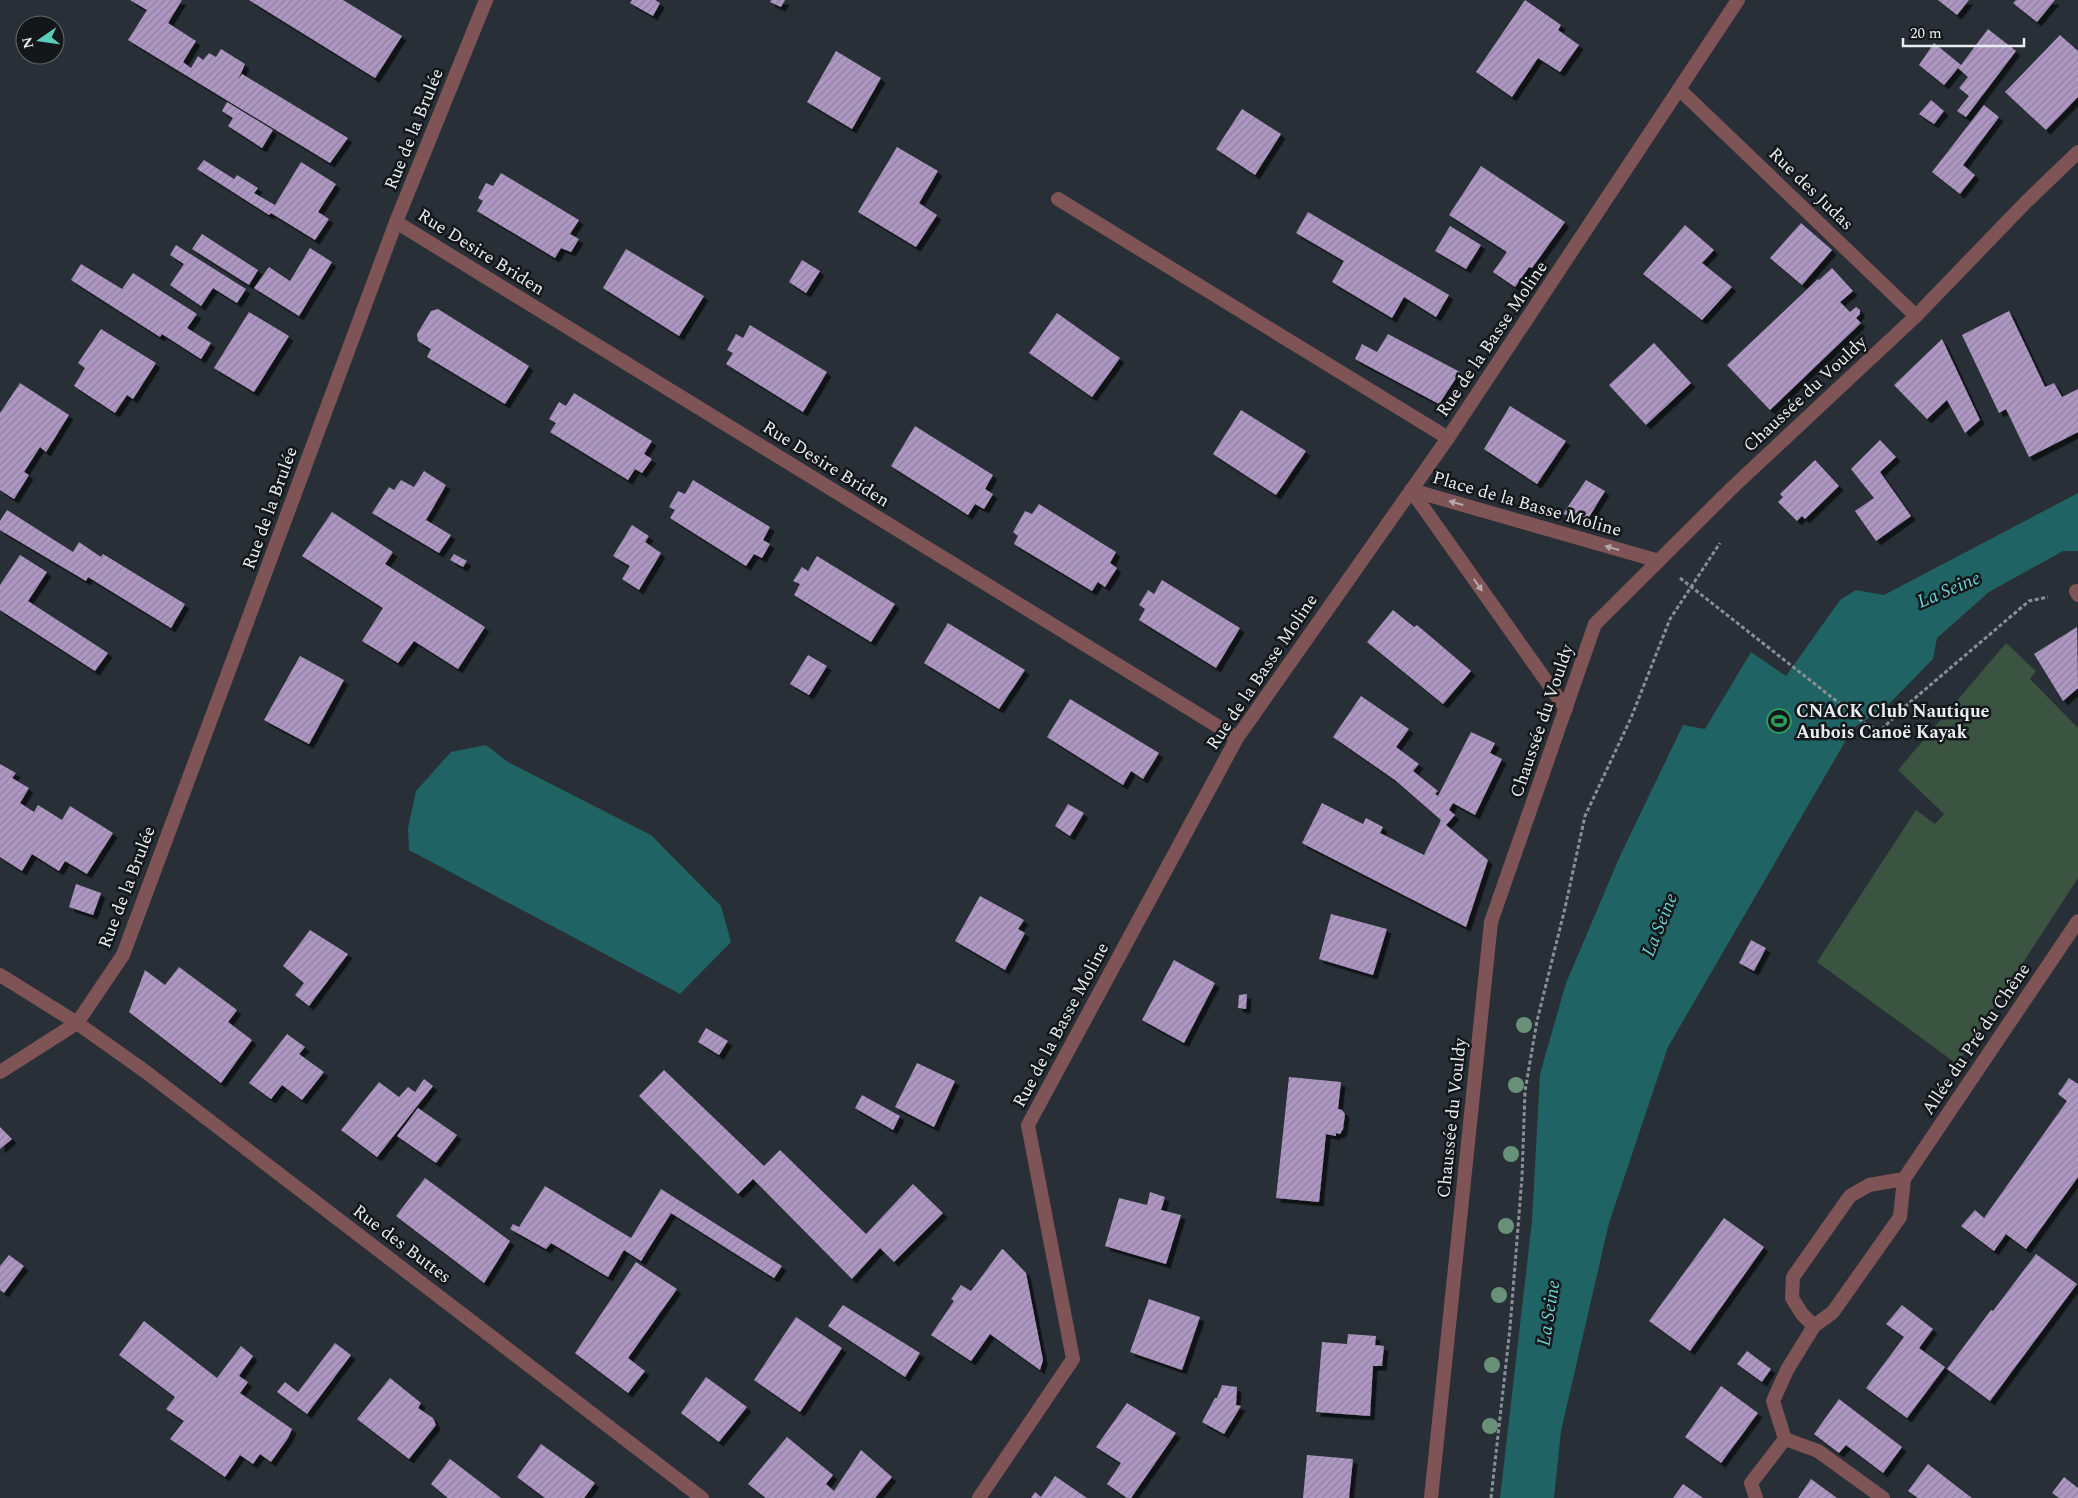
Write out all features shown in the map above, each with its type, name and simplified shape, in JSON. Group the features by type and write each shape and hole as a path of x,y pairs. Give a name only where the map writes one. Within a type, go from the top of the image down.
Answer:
{"street":[{"name":"Rue de la Brulée","path":"78,1023 123,954 396,222 486,0"},
{"name":"Rue de la Basse Moline","path":"979,1498 1072,1359 1028,1126 1237,738 1448,438 1738,0"},
{"name":"Rue des Judas","path":"1680,90 1916,316"},
{"name":"Chaussée du Vouldy","path":"1431,1498 1491,922 1595,624 1734,486 1916,316 2026,202 2078,152"},
{"path":"1058,199 1448,438"},
{"name":"Rue Desire Briden","path":"396,222 1237,738"},
{"name":"Place de la Basse Moline","path":"1411,490 1659,561"},
{"name":"Place de la Basse Moline","path":"1411,490 1566,709"},
{"name":"Allée du Pré du Chêne","path":"1814,1326 1833,1312 1900,1217 1904,1179 2078,921"},
{"name":"Rue des Buttes","path":"0,975 78,1023 146,1072 702,1498"},
{"path":"0,1072 78,1023"},
{"path":"1786,1439 1773,1401 1787,1370 1814,1326 1802,1314 1792,1298 1793,1276 1850,1196 1870,1184 1904,1179"},
{"path":"1756,1498 1751,1483 1786,1439"},
{"path":"1786,1439 1818,1451 1883,1498"}],"path":[{"path":"1491,1498 1510,1328 1522,1177 1525,1091 1537,1021 1565,908 1585,816 1631,718 1670,619 1721,540"},
{"path":"1692,587 1867,725 1882,730 1908,704 2029,601 2077,593"}],"shaded area":[{"path":"2006,643 2036,671 2030,679 2078,728 2078,878 1957,1064 1817,962 1916,810 1935,824 1944,814 1898,770"}],"water":[{"name":"La Seine","path":"2078,493 2078,551 2063,551 1989,592 1937,638 1933,659 1886,707 1853,728 1668,1047 1609,1223 1561,1431 1554,1498 1500,1498 1532,1221 1540,1074 1566,983 1620,856 1683,725 1705,729 1751,652 1786,676 1840,600 1856,590 1884,595"},
{"path":"486,745 508,762 651,835 721,906 731,942 680,994 409,850 408,828 416,791 451,752"}],"building":[{"path":"130,0 182,0 168,23 196,41 183,62 191,68 198,56 203,60 209,53 216,57 221,49 245,64 238,80 242,74 348,138 330,163 128,40 147,10"},
{"path":"249,0 343,0 402,36 375,78"},
{"path":"632,0 655,0 660,3 653,16 630,3"},
{"path":"771,0 785,0 781,7 770,2"},
{"path":"1525,0 1561,25 1558,30 1579,45 1560,72 1538,58 1512,97 1476,72"},
{"path":"1938,0 1969,0 1957,15"},
{"path":"2016,0 2055,0 2037,22 2013,3"},
{"path":"1988,29 2016,51 1966,117 1957,111 1969,96 1959,88 1968,77 1958,68 1944,85 1919,65 1934,43 1961,65"},
{"path":"2060,35 2078,51 2078,97 2046,130 2005,92"},
{"path":"836,51 881,78 852,129 807,102"},
{"path":"1931,100 1944,111 1934,124 1919,114"},
{"path":"227,102 273,130 262,148 228,126 233,118 222,111"},
{"path":"1984,105 1999,117 1963,165 1975,175 1960,194 1932,172"},
{"path":"1242,109 1281,134 1255,175 1216,149"},
{"path":"897,147 938,171 919,203 937,215 916,247 858,212"},
{"path":"204,160 234,179 237,175 258,188 254,193 275,205 301,162 336,184 318,212 329,219 315,240 271,213 269,215 197,169"},
{"path":"1481,166 1565,222 1532,268 1529,267 1515,287 1493,272 1507,252 1449,215"},
{"path":"501,173 579,220 570,234 579,239 571,252 561,248 555,258 477,211 483,201 478,198 486,183 493,186"},
{"path":"1308,212 1449,295 1436,317 1404,297 1392,318 1332,282 1344,261 1296,233"},
{"path":"1801,223 1832,250 1802,285 1770,258"},
{"path":"1685,225 1714,250 1702,263 1732,287 1702,320 1643,274"},
{"path":"1450,226 1481,245 1466,269 1435,251"},
{"path":"202,234 258,270 249,285 192,249"},
{"path":"176,245 246,289 237,303 213,288 201,306 170,285 184,264 170,255"},
{"path":"310,248 332,262 299,316 254,288 269,267 290,281"},
{"path":"626,249 704,296 679,336 603,288"},
{"path":"802,260 820,271 806,293 789,282"},
{"path":"81,264 122,289 133,273 197,314 187,328 211,343 201,359 162,334 160,337 71,280"},
{"path":"1832,268 1853,291 1840,302 1850,312 1856,307 1860,310 1860,314 1856,318 1861,323 1770,410 1727,365"},
{"path":"438,309 529,366 505,404 427,357 431,349 418,341 417,334 431,311"},
{"path":"2009,311 2045,387 2054,383 2062,397 2078,389 2078,432 2029,457 2006,409 1999,413 1962,335"},
{"path":"249,312 289,336 254,392 214,368"},
{"path":"1057,313 1120,358 1092,397 1029,353"},
{"path":"750,325 827,372 803,412 726,364 733,353 727,350 736,334 743,338"},
{"path":"101,329 156,363 133,399 127,395 115,413 74,386 85,368 78,363"},
{"path":"1388,334 1460,372 1439,404 1355,359 1362,344 1377,352"},
{"path":"1942,339 1980,420 1965,433 1947,400 1927,419 1894,385"},
{"path":"1654,343 1691,383 1646,425 1609,385"},
{"path":"20,383 69,415 46,452 40,447 24,472 29,475 14,499 0,490 0,413"},
{"path":"574,393 652,441 644,454 652,459 642,473 635,469 628,480 550,432 556,423 549,419 559,402 566,406"},
{"path":"1510,406 1566,441 1537,484 1484,449"},
{"path":"1241,410 1306,451 1276,495 1213,454"},
{"path":"915,426 993,475 985,489 993,494 984,509 975,504 968,515 891,466"},
{"path":"1880,440 1896,457 1880,472 1911,516 1876,541 1855,511 1874,498 1851,469"},
{"path":"1815,460 1839,486 1805,519 1802,516 1797,521 1778,502 1783,497 1780,494"},
{"path":"424,471 446,485 426,520 451,535 439,553 372,513 389,487 394,490 401,480 414,487"},
{"path":"693,480 770,527 763,540 770,544 762,558 754,554 746,566 670,518 675,510 669,507 678,491 685,494"},
{"path":"1586,480 1605,491 1586,522 1563,514"},
{"path":"1039,504 1116,552 1110,563 1117,568 1105,587 1098,582 1092,591 1014,544 1018,536 1013,532 1025,511 1032,514"},
{"path":"7,510 73,552 79,542 101,557 103,554 185,604 171,628 88,577 86,581 0,530 0,521"},
{"path":"332,512 393,552 385,564 485,627 458,669 414,641 398,663 362,641 383,608 302,556"},
{"path":"632,525 649,536 645,542 661,553 639,590 622,579 630,566 613,556"},
{"path":"454,554 467,561 463,567 450,560"},
{"path":"20,555 47,572 28,601 108,653 95,671 0,610 0,585"},
{"path":"817,556 895,604 871,642 794,595 800,584 793,581 802,567 808,571"},
{"path":"1162,580 1240,628 1216,668 1139,620 1145,609 1139,605 1148,590 1154,594"},
{"path":"1393,610 1414,627 1417,625 1471,671 1443,704 1367,642"},
{"path":"948,623 1025,670 999,709 924,663"},
{"path":"2077,627 2078,688 2063,701 2034,654"},
{"path":"808,655 827,666 809,695 790,684"},
{"path":"300,656 344,680 309,744 264,720"},
{"path":"1361,696 1409,729 1396,747 1419,764 1413,771 1438,791 1435,794 1438,796 1471,732 1495,743 1490,753 1502,759 1475,815 1453,803 1449,810 1455,815 1446,825 1488,860 1466,927 1302,843 1322,803 1363,824 1366,818 1383,827 1380,833 1424,855 1441,820 1395,780 1333,737"},
{"path":"1070,699 1159,753 1143,779 1131,771 1123,785 1047,737"},
{"path":"0,764 16,773 12,778 29,788 20,803 34,812 38,805 62,820 70,806 113,833 87,874 65,861 59,871 32,854 22,871 0,857"},
{"path":"1068,804 1084,813 1070,836 1055,826"},
{"path":"76,884 101,893 93,915 69,907"},
{"path":"980,896 1024,920 1018,929 1025,933 1005,970 955,941"},
{"path":"1331,914 1387,929 1373,975 1319,959"},
{"path":"310,930 348,954 309,1006 295,995 304,983 283,966"},
{"path":"1751,940 1766,948 1754,971 1739,963"},
{"path":"1174,960 1215,983 1184,1043 1142,1020"},
{"path":"179,967 237,1010 228,1022 252,1040 221,1083 129,1012 145,970 165,985"},
{"path":"1247,994 1246,1009 1238,1008 1239,995"},
{"path":"706,1028 728,1041 719,1055 698,1042"},
{"path":"287,1034 305,1047 299,1054 324,1072 302,1100 282,1085 271,1099 249,1083"},
{"path":"917,1063 955,1081 934,1127 895,1107"},
{"path":"664,1070 764,1166 780,1150 866,1234 913,1184 943,1213 894,1262 880,1248 852,1279 753,1179 738,1194 639,1096"},
{"path":"1289,1077 1341,1082 1338,1109 1342,1110 1345,1114 1343,1129 1340,1134 1336,1133 1336,1136 1326,1134 1319,1202 1276,1198"},
{"path":"2069,1078 2078,1084 2078,1177 2026,1249 2006,1234 1994,1251 1961,1226 1975,1210 1984,1218 2067,1101 2058,1094"},
{"path":"424,1079 433,1086 377,1157 341,1130 379,1082 399,1097 408,1087 415,1092"},
{"path":"862,1095 900,1116 893,1130 855,1108"},
{"path":"418,1108 457,1135 436,1163 397,1136"},
{"path":"0,1127 12,1139 0,1149"},
{"path":"425,1178 510,1241 484,1283 396,1216"},
{"path":"545,1186 631,1238 661,1189 782,1266 774,1278 671,1213 641,1261 624,1250 608,1277 551,1243 546,1249 510,1229 513,1224 519,1227"},
{"path":"1150,1192 1165,1197 1161,1210 1181,1215 1166,1264 1105,1246 1119,1198 1147,1205"},
{"path":"1724,1218 1764,1247 1690,1351 1649,1321"},
{"path":"1002,1249 1026,1273 1043,1360 1040,1370 990,1334 971,1361 931,1335 954,1301 951,1299 961,1285 971,1291"},
{"path":"2036,1254 2077,1284 1990,1401 1947,1369"},
{"path":"9,1255 24,1266 4,1293 0,1290 0,1266"},
{"path":"636,1262 677,1289 628,1358 645,1371 628,1393 575,1353"},
{"path":"1149,1299 1200,1317 1182,1370 1130,1352"},
{"path":"843,1305 920,1353 905,1377 828,1326"},
{"path":"1902,1305 1933,1329 1919,1348 1945,1367 1907,1418 1866,1388 1904,1337 1886,1324"},
{"path":"796,1317 842,1348 800,1412 754,1380"},
{"path":"144,1321 217,1378 241,1346 253,1356 239,1376 248,1382 240,1393 292,1429 271,1462 260,1454 253,1464 240,1455 225,1477 170,1439 184,1421 166,1409 175,1397 119,1355"},
{"path":"1348,1334 1376,1336 1375,1345 1384,1346 1382,1366 1373,1366 1370,1416 1316,1412 1322,1342 1347,1344"},
{"path":"335,1343 351,1355 307,1414 277,1392 285,1382 298,1392"},
{"path":"1747,1351 1771,1369 1762,1382 1737,1364"},
{"path":"706,1377 747,1407 719,1442 681,1413"},
{"path":"390,1378 421,1403 418,1408 433,1418 436,1425 409,1459 357,1419"},
{"path":"1222,1385 1237,1387 1236,1405 1241,1406 1224,1434 1202,1422 1215,1398 1217,1398"},
{"path":"1721,1386 1758,1413 1721,1463 1685,1437"},
{"path":"1839,1399 1902,1447 1883,1473 1846,1445 1839,1453 1814,1434"},
{"path":"1127,1403 1176,1433 1131,1498 1127,1498 1107,1484 1121,1463 1096,1447"},
{"path":"787,1437 833,1475 826,1484 834,1491 861,1450 892,1477 875,1498 766,1498 748,1484"},
{"path":"541,1444 595,1483 584,1498 545,1498 517,1477"},
{"path":"1307,1455 1353,1459 1349,1498 1303,1498"},
{"path":"450,1459 501,1498 448,1498 431,1484"},
{"path":"1928,1464 1972,1498 1918,1498 1908,1491"},
{"path":"1055,1476 1087,1498 1031,1498 1035,1492 1041,1497"},
{"path":"2064,1477 2078,1488 2078,1498 2059,1498 2052,1493"},
{"path":"1811,1479 1837,1498 1798,1498"},
{"path":"1683,1484 1703,1498 1673,1498"}],"place":[{"name":"CNACK Club Nautique Aubois Canoë Kayak","path":"1779,721"}]}
